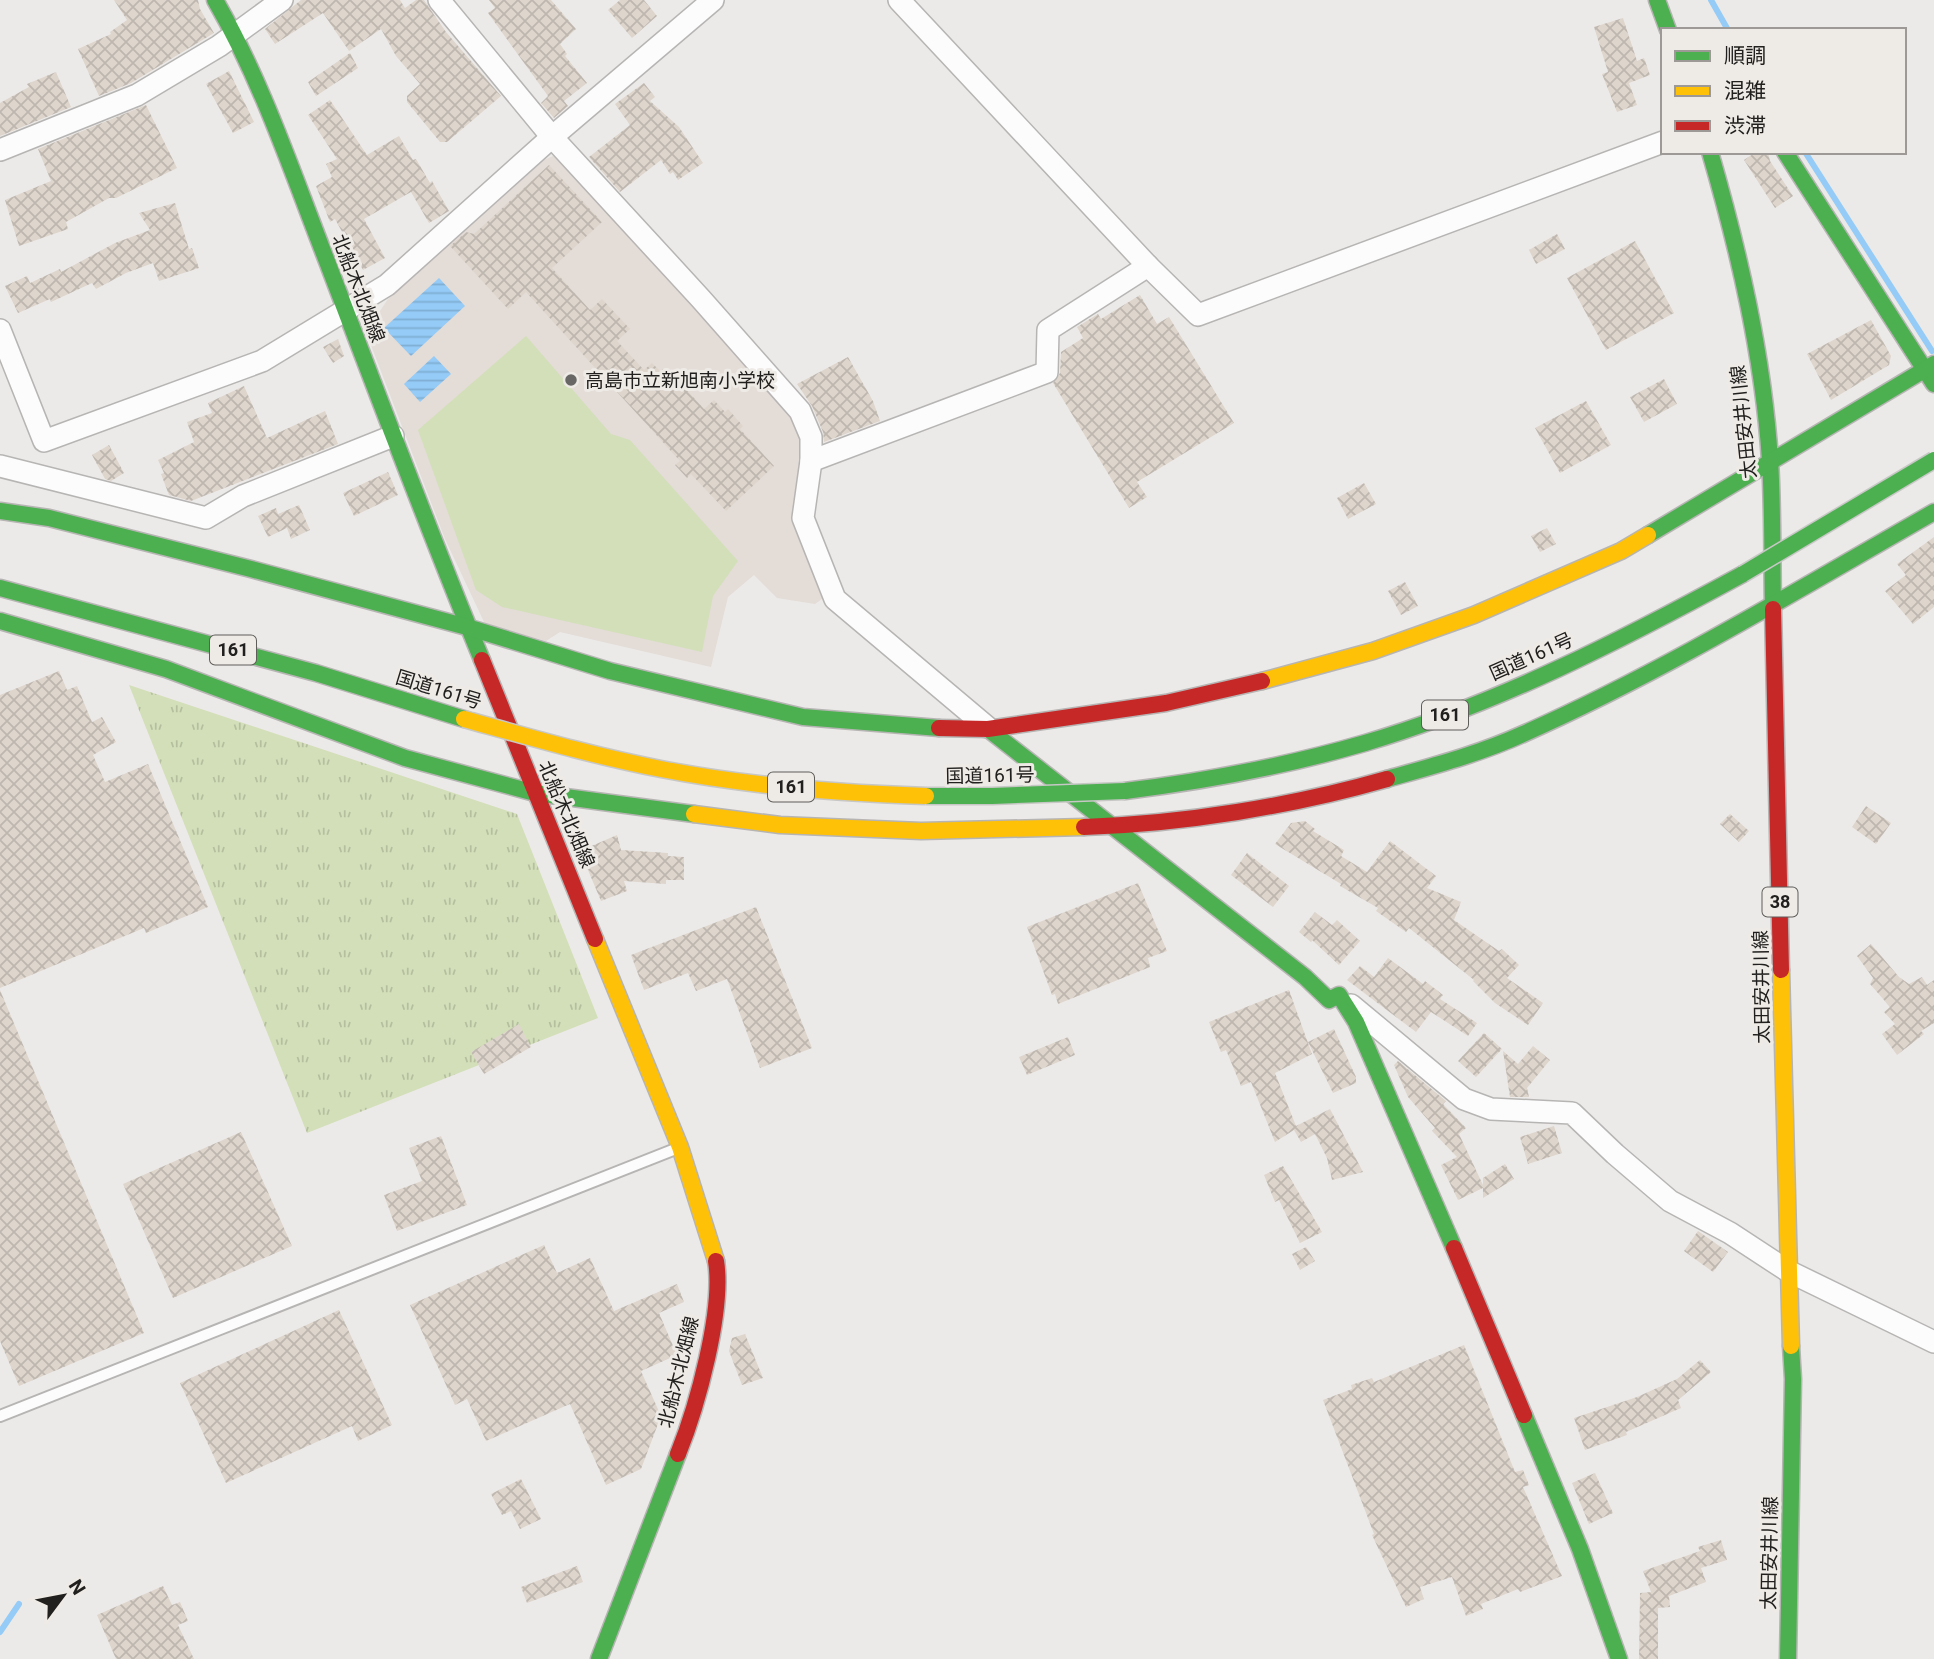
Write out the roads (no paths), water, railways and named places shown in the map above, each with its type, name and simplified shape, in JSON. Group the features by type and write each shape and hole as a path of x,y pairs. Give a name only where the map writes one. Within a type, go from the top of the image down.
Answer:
{"main road":[{"name":"北船木北畑線","path":"215,0 234,33 271,116 467,627 680,1147 717,1264 715,1317 690,1423 599,1659"},
{"path":"1657,0 1667,28"},
{"name":"太田安井川線","path":"1711,154 1736,242 1762,387 1770,460 1788,1271 1793,1379 1788,1659"},
{"path":"1787,154 1929,366 1934,384"},
{"path":"0,511 62,521 265,572 467,627 610,671 803,717 913,727 988,729 1166,704 1234,689 1373,652 1474,615 1621,551 1929,366"},
{"name":"国道161号","path":"0,588 316,673 464,719 598,756 715,778 873,796 1029,797 1125,791 1228,776 1276,765 1399,732 1465,708 1634,632 1743,574 1934,460"},
{"path":"0,621 166,670 405,758 535,793 780,825 921,831 1114,826 1225,813 1343,792 1459,759 1522,735 1680,657 1934,512"},
{"path":"988,729 1305,976 1329,1000 1339,995 1356,1022 1425,1178 1580,1549 1619,1659"}],"street":[{"path":"0,150 137,95 219,46 282,0"},
{"path":"439,0 552,137 800,411 811,437 811,461 803,518 835,599 988,729"},
{"path":"0,330 44,441 262,361 387,285 552,137 713,0"},
{"path":"899,0 1148,266 1198,315 1661,143"},
{"path":"811,461 1046,372 1048,330 1148,266"},
{"path":"0,466 206,518 243,496 393,436"},
{"path":"1339,995 1464,1099 1491,1109 1572,1114 1670,1200 1730,1233 1788,1271 1934,1342"}],"lane":[{"path":"0,1416 680,1147"}],"water":[{"path":"439,278 465,306 411,356 384,328"},
{"path":"434,356 451,374 420,402 404,384"}],"waterway":[{"path":"1711,0 1727,28"},
{"path":"1806,154 1932,351"},
{"path":"0,1632 19,1604"}],"place":[{"name":"高島市立新旭南小学校","path":"571,380"}]}
